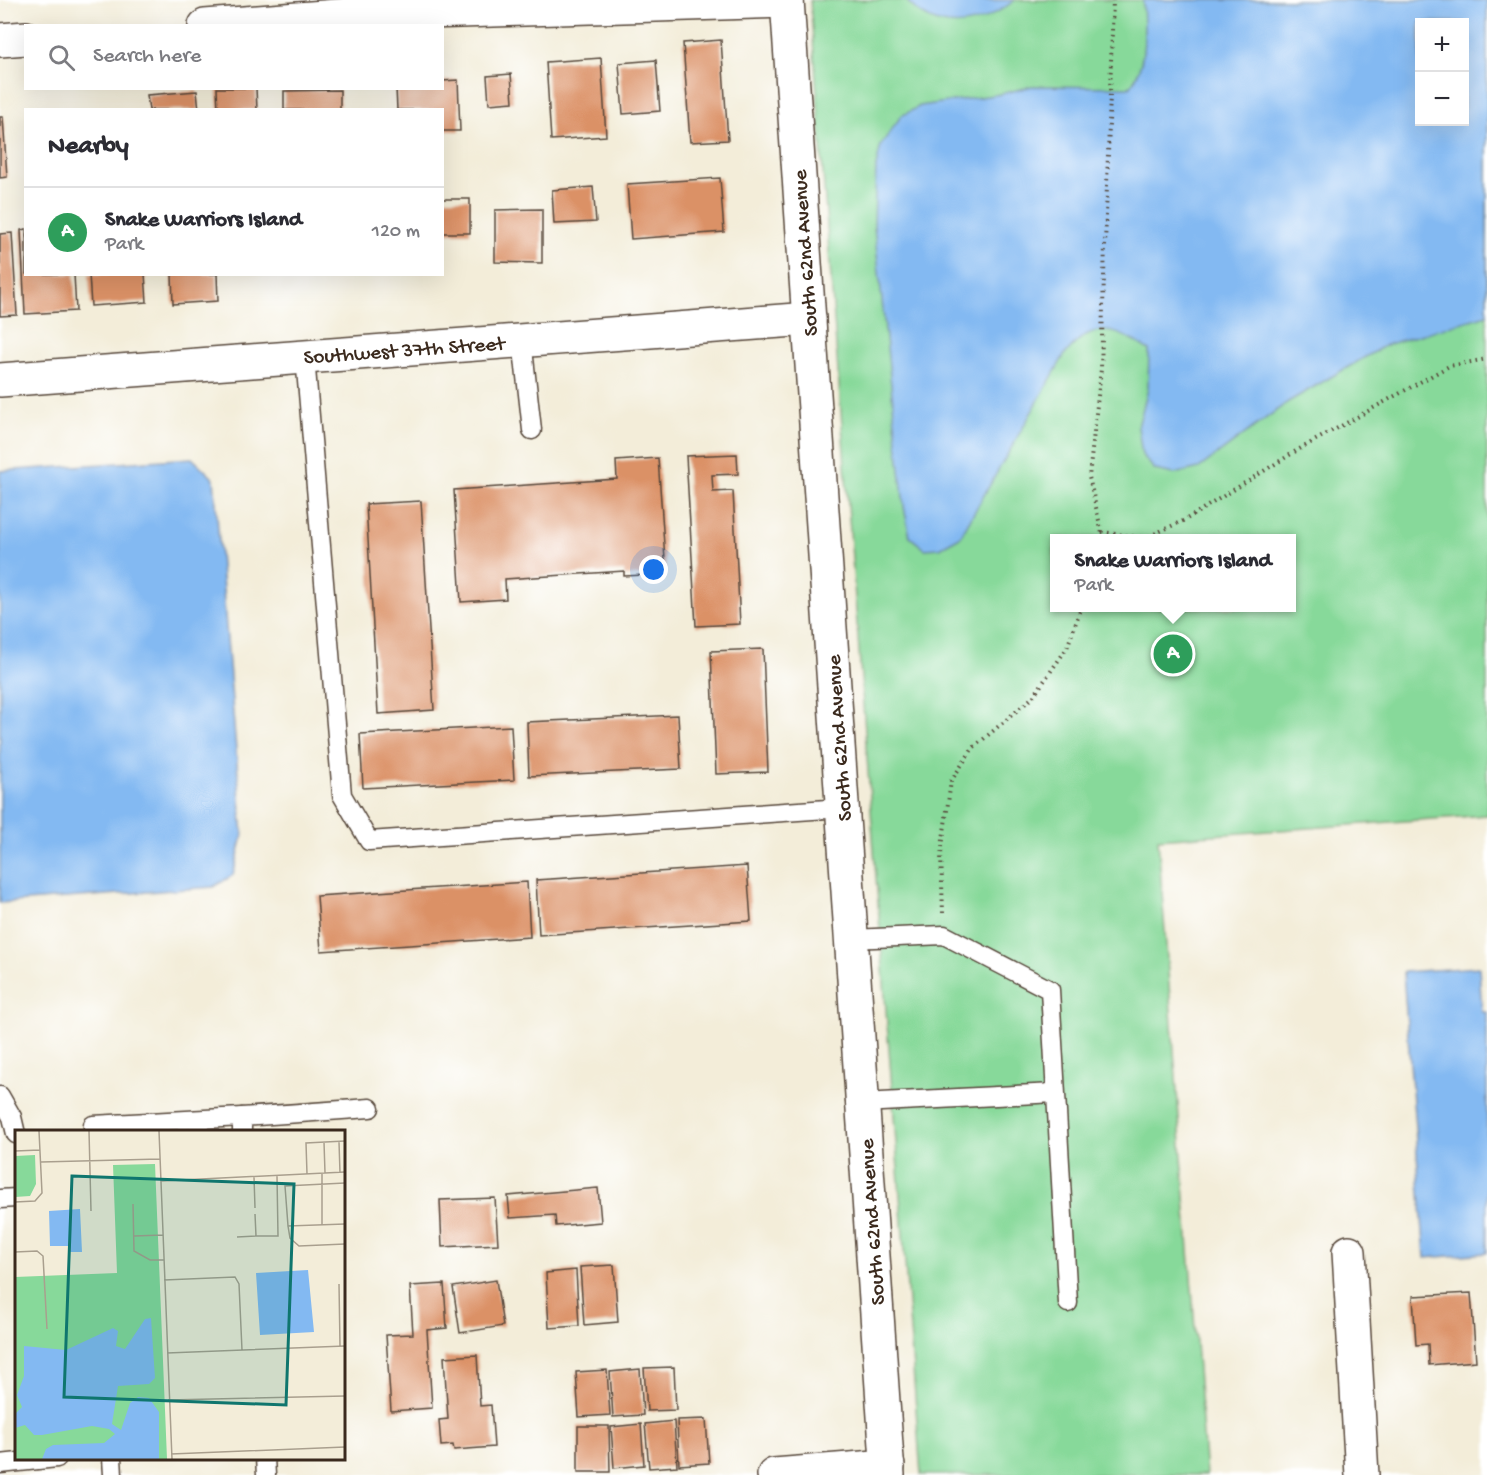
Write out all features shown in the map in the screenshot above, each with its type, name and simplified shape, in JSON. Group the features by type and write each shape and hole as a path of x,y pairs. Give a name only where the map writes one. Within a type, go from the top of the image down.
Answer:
{"street":[{"path":"232,24 364,14 787,1"},
{"name":"South 62nd Avenue","path":"787,1 888,1470"},
{"path":"0,40 24,38"},
{"name":"Southwest 37th Street","path":"0,380 808,319"},
{"path":"1349,1252 1362,1475"},
{"path":"774,1475 888,1470"}],"lane":[{"path":"522,340 532,430"},
{"path":"305,357 342,795 369,841 842,808"},
{"path":"851,939 944,935 1050,990 1068,1303"},
{"path":"862,1103 1055,1093"},
{"path":"0,1096 12,1117 15,1130"},
{"path":"93,1130 93,1125 242,1124 369,1108"},
{"path":"0,1199 15,1198"},
{"path":"0,1464 38,1460"},
{"path":"112,1460 113,1475"},
{"path":"265,1460 266,1475"}],"path":[{"path":"1113,0 1102,343 1089,477 1102,532 1116,534"},
{"path":"1155,534 1185,520 1296,451 1449,366 1487,359"},
{"path":"943,921 941,854 951,781 973,748 1033,697 1067,648 1080,612"}],"green space":[{"path":"810,0 1487,0 1487,815 1158,839 1206,1475 921,1475"}],"water":[{"path":"906,0 1015,0 1001,10 973,22 945,24 932,20 919,12"},
{"path":"1143,0 1487,0 1487,315 1386,345 1288,402 1199,468 1174,474 1155,470 1142,455 1138,427 1148,389 1149,350 1127,337 1111,332 1094,332 1086,335 1065,354 960,537 940,548 925,549 910,537 904,507 874,226 876,167 881,145 901,116 920,106 1001,94 1032,86 1130,87 1140,68 1144,34"},
{"path":"192,458 214,479 243,836 233,875 213,887 0,903 0,471"},
{"path":"1479,967 1482,1012 1487,1012 1487,1253 1425,1258 1403,972"}],"building":[{"path":"721,40 728,140 690,142 683,43"},
{"path":"601,58 606,136 551,140 546,62"},
{"path":"656,60 660,111 623,114 619,63"},
{"path":"511,74 513,102 489,104 487,76"},
{"path":"458,80 460,131 444,131 444,108 397,108 396,90 444,90 444,81"},
{"path":"217,90 256,90 257,108 218,108"},
{"path":"340,90 340,108 284,108 284,91"},
{"path":"197,91 199,108 149,108 147,95"},
{"path":"0,117 3,117 7,177 0,178"},
{"path":"720,178 724,232 631,239 627,184"},
{"path":"593,187 596,222 554,224 552,190"},
{"path":"444,199 470,199 470,233 444,233"},
{"path":"542,209 542,263 495,262 495,210"},
{"path":"24,229 24,276 74,276 76,311 25,314 21,230"},
{"path":"12,233 17,315 0,316 0,234"},
{"path":"89,276 145,276 147,302 91,306"},
{"path":"172,276 217,276 218,301 173,304"},
{"path":"737,454 738,474 712,475 713,492 733,491 740,624 696,626 686,456"},
{"path":"658,458 666,574 624,576 624,571 505,579 506,599 461,602 454,490 617,479 616,461"},
{"path":"421,501 434,710 378,714 366,504"},
{"path":"763,649 768,772 716,774 711,651"},
{"path":"678,715 681,769 529,776 527,722"},
{"path":"511,726 514,780 363,788 360,734"},
{"path":"747,866 751,921 539,935 536,880"},
{"path":"527,882 530,937 321,951 317,896"},
{"path":"598,1188 601,1222 556,1226 555,1215 510,1218 508,1196"},
{"path":"495,1198 498,1244 442,1247 440,1200"},
{"path":"614,1265 618,1322 584,1325 580,1267"},
{"path":"576,1270 579,1326 549,1328 546,1273"},
{"path":"496,1280 503,1326 460,1333 453,1287"},
{"path":"444,1284 447,1328 427,1330 432,1408 391,1411 386,1335 413,1334 410,1286"},
{"path":"1471,1293 1476,1361 1429,1365 1428,1344 1416,1345 1413,1296"},
{"path":"477,1355 480,1406 491,1405 494,1447 454,1450 453,1445 441,1446 439,1420 448,1419 444,1357"},
{"path":"674,1367 676,1410 647,1411 644,1368"},
{"path":"640,1369 643,1415 613,1417 610,1372"},
{"path":"607,1370 610,1415 579,1417 576,1372"},
{"path":"706,1419 709,1463 679,1465 677,1420"},
{"path":"674,1421 677,1466 649,1468 645,1424"},
{"path":"641,1424 644,1465 614,1468 611,1427"},
{"path":"578,1426 609,1426 610,1472 578,1472"}],"place":[{"name":"Snake Warriors Island","path":"1173,654"}]}
